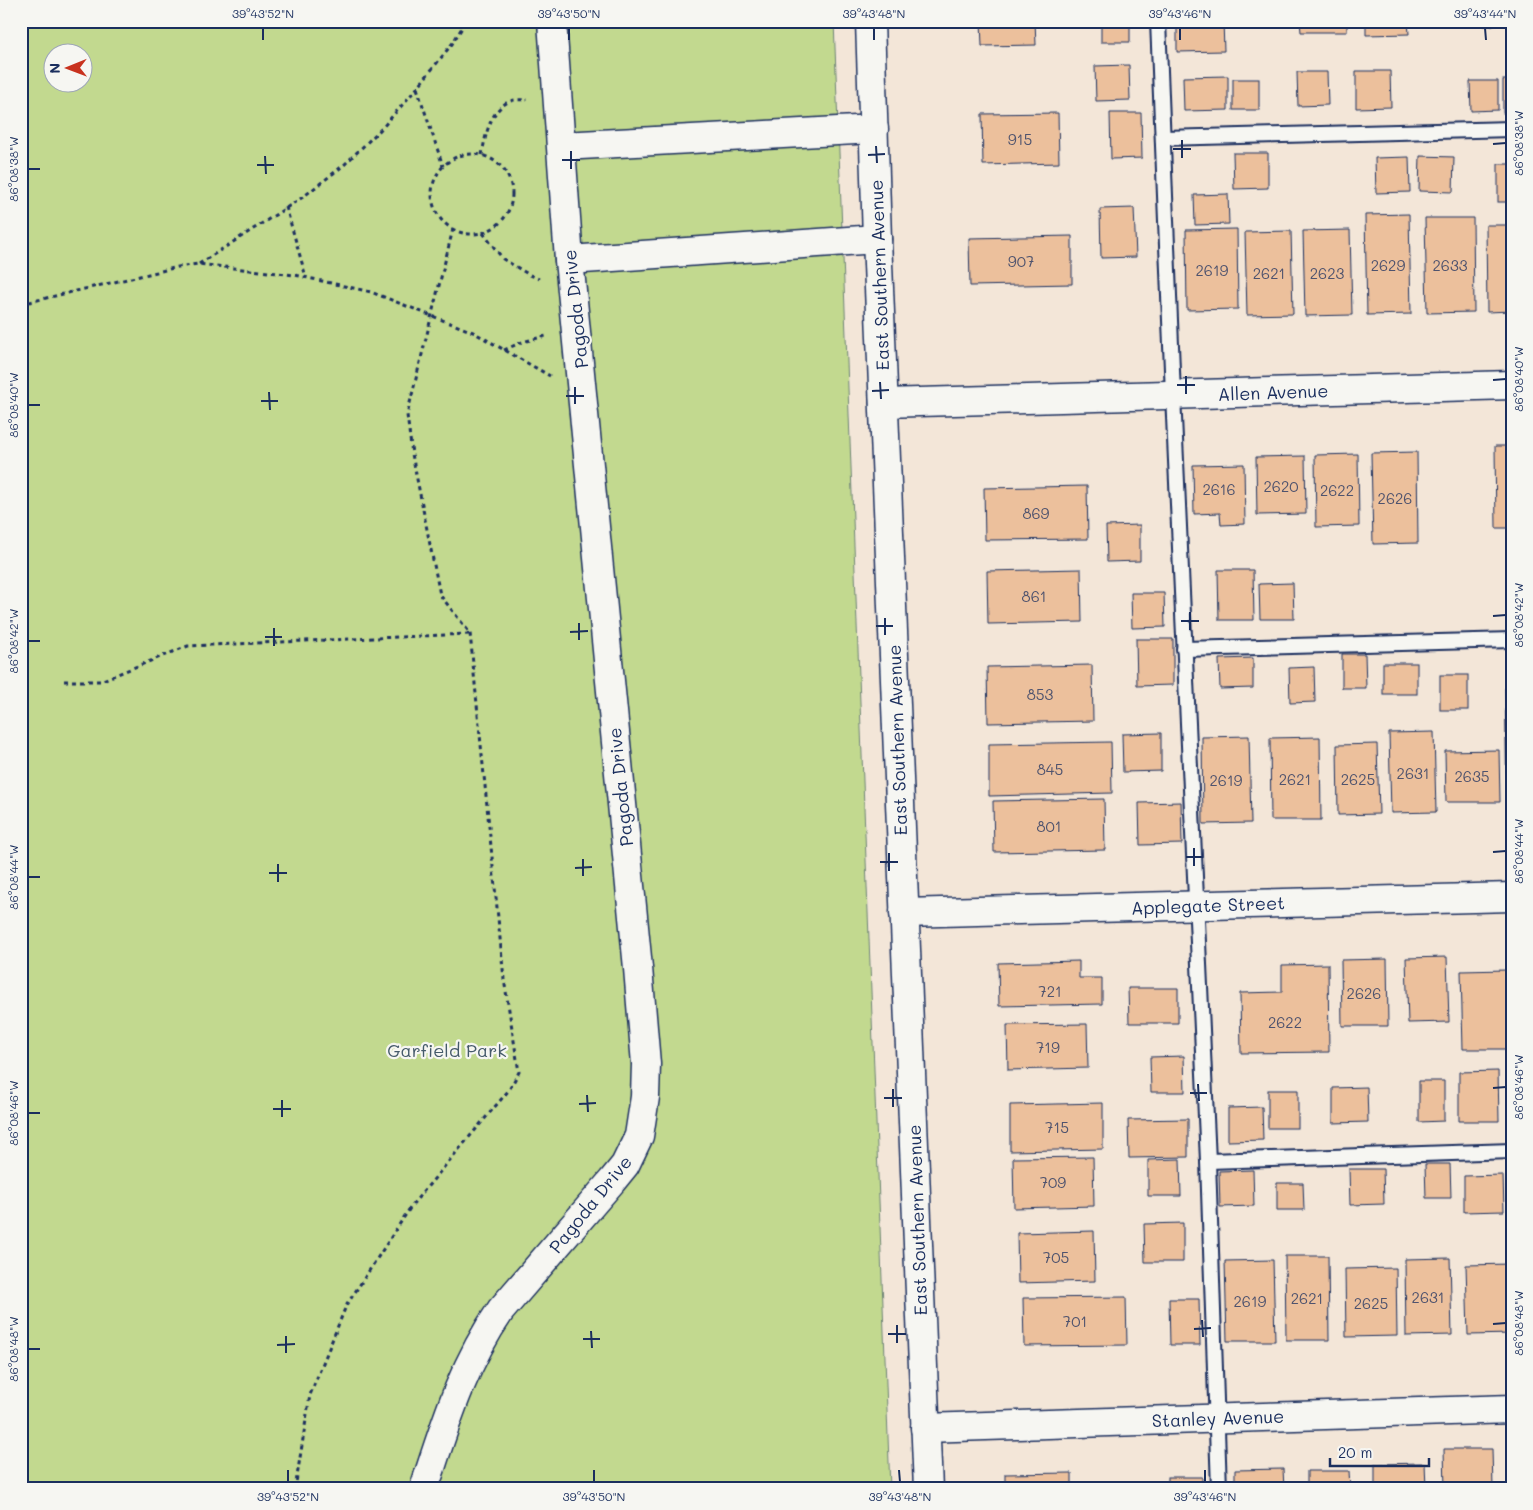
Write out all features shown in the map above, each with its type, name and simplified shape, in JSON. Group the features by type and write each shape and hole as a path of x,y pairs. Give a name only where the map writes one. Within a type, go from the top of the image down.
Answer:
{"street":[{"name":"Pagoda Drive","path":"424,1489 459,1385 484,1336 501,1310 624,1165 639,1136 645,1097 646,1064 638,968 569,260 552,21"},
{"name":"East Southern Avenue","path":"870,21 877,240 928,1489"},
{"path":"562,146 874,130"},
{"path":"569,260 877,240"},
{"name":"Allen Avenue","path":"884,403 1512,385"},
{"name":"Applegate Street","path":"904,913 1512,897"},
{"name":"Stanley Avenue","path":"925,1428 1512,1409"}],"lane":[{"path":"1158,21 1184,649 1208,1161 1219,1489"},
{"path":"1163,138 1512,129"},
{"path":"1184,649 1512,640"},
{"path":"1208,1161 1512,1151"}],"path":[{"path":"198,264 242,238 286,207 304,197 344,166 417,88 452,44 466,21"},
{"path":"417,88 443,166"},
{"path":"482,155 487,129 498,111 511,101 527,100"},
{"path":"468,154 482,155 493,160 503,169 510,180 512,193 510,206 504,218 495,227 483,233 462,233 452,229 443,222 436,212 433,200 434,182 443,166 455,158 468,154"},
{"path":"286,207 306,277"},
{"path":"295,1489 310,1395 346,1306 412,1204 509,1090 519,1072 504,979 470,634 440,595 412,454 407,415 452,229"},
{"path":"483,233 503,259 542,280"},
{"path":"21,304 178,266 198,264 306,277 371,292 473,332 583,394"},
{"path":"504,350 522,342 576,328"},
{"path":"64,680 100,681 188,646 470,634"}],"green space":[{"name":"Garfield Park","path":"21,21 834,21 890,1489 21,1489"}],"building":[{"path":"981,21 1035,21 1036,45 982,46"},
{"path":"1101,21 1130,21 1130,42 1101,42"},
{"path":"1177,21 1223,21 1224,51 1177,52"},
{"path":"1246,21 1290,21 1290,25 1246,25"},
{"path":"1300,21 1347,21 1347,32 1301,32"},
{"path":"1366,21 1408,21 1409,34 1366,35"},
{"path":"1423,21 1470,21 1470,24 1423,25"},
{"path":"1484,21 1512,21 1512,25 1484,26"},
{"path":"1129,65 1130,100 1096,101 1095,66"},
{"path":"1356,71 1390,71 1391,107 1356,108"},
{"path":"1297,72 1327,72 1328,105 1298,106"},
{"path":"1228,76 1228,110 1184,111 1183,77"},
{"path":"1233,79 1259,79 1259,110 1233,110"},
{"path":"1503,80 1512,80 1512,113 1503,113"},
{"path":"1470,81 1498,81 1498,110 1471,111"},
{"path":"1058,113 1059,163 983,165 982,114"},
{"path":"1110,113 1141,113 1142,158 1111,159"},
{"path":"1233,153 1268,153 1268,188 1234,189"},
{"path":"1420,156 1454,157 1453,192 1419,191"},
{"path":"1409,157 1410,192 1376,193 1375,158"},
{"path":"1498,164 1512,164 1512,202 1498,202"},
{"path":"1228,194 1229,224 1195,225 1194,195"},
{"path":"1134,208 1136,257 1101,258 1100,209"},
{"path":"1409,214 1411,314 1367,315 1365,215"},
{"path":"1425,218 1473,218 1474,312 1427,313"},
{"path":"1486,225 1512,225 1512,311 1487,312"},
{"path":"1237,229 1238,309 1187,310 1186,230"},
{"path":"1350,230 1352,315 1305,316 1303,231"},
{"path":"1291,231 1293,314 1247,315 1245,232"},
{"path":"1072,236 1072,284 970,286 969,238"},
{"path":"1495,446 1512,446 1512,528 1496,528"},
{"path":"1417,452 1418,543 1373,544 1371,453"},
{"path":"1358,454 1359,526 1316,527 1315,455"},
{"path":"1305,456 1306,514 1257,515 1256,457"},
{"path":"1244,464 1245,524 1221,525 1220,513 1194,514 1193,465"},
{"path":"1087,486 1088,539 985,540 984,488"},
{"path":"1140,525 1140,561 1107,562 1106,526"},
{"path":"1081,569 1082,622 988,624 987,571"},
{"path":"1218,570 1253,570 1254,620 1219,620"},
{"path":"1509,571 1512,571 1512,606 1510,606"},
{"path":"1293,583 1294,619 1260,619 1259,584"},
{"path":"1131,593 1164,593 1165,627 1132,628"},
{"path":"1136,639 1173,639 1173,685 1137,686"},
{"path":"1342,654 1365,654 1366,688 1342,688"},
{"path":"1253,658 1253,688 1220,689 1219,659"},
{"path":"1383,663 1417,663 1417,694 1383,694"},
{"path":"1092,665 1093,721 988,723 987,667"},
{"path":"1314,667 1315,702 1290,703 1289,668"},
{"path":"1440,675 1468,675 1468,710 1440,710"},
{"path":"1505,688 1512,688 1512,808 1507,808"},
{"path":"1434,732 1436,812 1391,813 1389,733"},
{"path":"1161,733 1161,771 1123,772 1122,734"},
{"path":"1249,736 1251,823 1203,824 1202,737"},
{"path":"1320,737 1321,820 1271,820 1270,738"},
{"path":"1111,742 1112,793 989,796 989,744"},
{"path":"1377,744 1379,814 1338,815 1337,745"},
{"path":"1499,750 1500,802 1446,802 1445,751"},
{"path":"1104,799 1105,850 994,852 993,801"},
{"path":"1181,802 1182,844 1140,845 1139,803"},
{"path":"1447,957 1449,1022 1408,1023 1406,958"},
{"path":"1387,959 1388,1026 1342,1026 1341,960"},
{"path":"1079,961 1079,978 1102,978 1102,1004 999,1006 998,963"},
{"path":"1328,964 1329,1052 1241,1053 1240,993 1282,992 1282,965"},
{"path":"1507,970 1509,1049 1463,1049 1461,971"},
{"path":"1128,988 1178,988 1178,1023 1129,1023"},
{"path":"1087,1024 1088,1068 1008,1070 1007,1025"},
{"path":"1184,1056 1185,1092 1151,1092 1150,1057"},
{"path":"1498,1071 1499,1121 1459,1121 1459,1072"},
{"path":"1419,1081 1444,1081 1444,1121 1419,1122"},
{"path":"1367,1087 1368,1122 1333,1123 1333,1088"},
{"path":"1268,1090 1298,1090 1298,1128 1268,1128"},
{"path":"1103,1103 1103,1149 1010,1151 1010,1105"},
{"path":"1262,1107 1263,1140 1228,1141 1228,1108"},
{"path":"1188,1119 1188,1157 1129,1158 1128,1120"},
{"path":"1093,1157 1094,1206 1014,1208 1013,1158"},
{"path":"1180,1159 1181,1196 1148,1196 1148,1160"},
{"path":"1425,1164 1450,1164 1451,1198 1426,1198"},
{"path":"1349,1169 1383,1169 1384,1204 1350,1205"},
{"path":"1253,1170 1254,1206 1220,1207 1219,1171"},
{"path":"1503,1175 1504,1211 1464,1212 1464,1176"},
{"path":"1277,1183 1303,1183 1304,1210 1277,1210"},
{"path":"1183,1223 1183,1262 1145,1262 1144,1224"},
{"path":"1094,1231 1095,1281 1018,1283 1017,1233"},
{"path":"1285,1256 1328,1256 1329,1340 1286,1340"},
{"path":"1450,1258 1452,1335 1406,1336 1405,1259"},
{"path":"1273,1260 1275,1341 1227,1341 1225,1261"},
{"path":"1510,1264 1512,1334 1468,1335 1466,1265"},
{"path":"1396,1268 1397,1336 1346,1337 1345,1269"},
{"path":"1126,1297 1127,1345 1024,1346 1023,1298"},
{"path":"1169,1299 1199,1299 1200,1345 1170,1345"},
{"path":"1444,1449 1492,1449 1493,1489 1445,1489"},
{"path":"1425,1463 1426,1489 1375,1489 1375,1464"},
{"path":"1283,1469 1284,1489 1235,1489 1235,1470"},
{"path":"1307,1471 1349,1471 1350,1489 1307,1489"},
{"path":"1072,1473 1072,1489 1005,1489 1005,1474"},
{"path":"1168,1477 1202,1477 1202,1489 1168,1489"}]}
